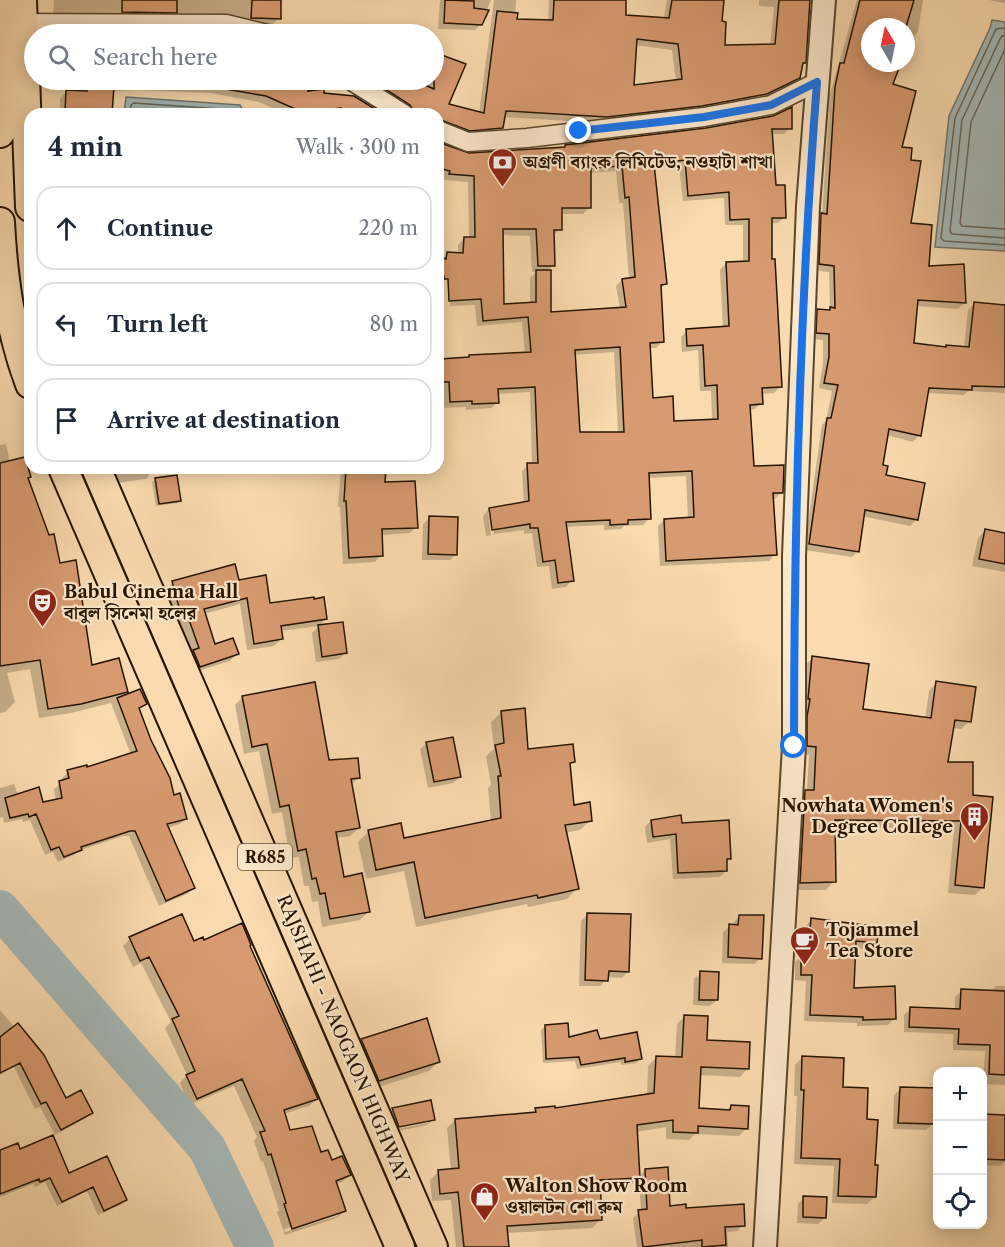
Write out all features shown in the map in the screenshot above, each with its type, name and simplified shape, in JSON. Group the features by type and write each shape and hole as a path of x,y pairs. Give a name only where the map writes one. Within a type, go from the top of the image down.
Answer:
{"main road":[{"path":"0,134 15,12"},
{"path":"15,12 24,129"},
{"path":"0,222 3,272 18,351 24,368"},
{"name":"RAJSHAHI - NAOGAON HIGHWAY","path":"66,474 400,1247"},
{"name":"RAJSHAHI - NAOGAON HIGHWAY","path":"99,474 433,1247"}],"street":[{"path":"765,1247 794,746 794,556 808,206 824,0"},
{"path":"15,12 226,24"},
{"path":"444,132 468,142 527,138 704,117 771,105 817,82"},
{"path":"366,90 394,108"}],"water":[{"path":"992,20 1005,22 1005,251 935,247 949,116"},
{"path":"126,97 240,105 242,108 125,108"}],"building":[{"path":"122,0 177,0 177,13 122,12"},
{"path":"252,0 281,0 281,19 251,18"},
{"path":"445,0 474,1 474,8 489,10 482,25 444,23"},
{"path":"554,0 626,0 626,15 669,18 672,0 724,0 722,21 726,22 725,45 775,44 779,0 810,0 806,63 803,63 800,78 767,94 702,106 607,117 506,111 503,128 470,131 444,121 444,108 412,108 387,90 444,90 444,56 466,64 449,104 484,113 497,11 518,13 517,19 553,20","holes":["637,39 678,44 682,79 634,85"]},
{"path":"860,0 914,0 909,18 861,18 861,72 898,72 893,84 916,91 902,147 912,148 911,160 921,161 911,223 932,225 929,266 964,264 966,303 918,300 914,343 969,347 974,302 1005,305 1005,387 972,386 972,390 929,388 921,436 889,429 883,465 888,466 886,475 925,483 918,520 865,510 859,552 809,544 827,418 831,418 838,385 824,383 829,357 829,334 816,333 817,309 835,308 834,266 819,264 821,213 827,214 835,87 840,63 844,63"},
{"path":"66,90 114,90 112,108 65,108"},
{"path":"231,90 324,90 324,93 354,96 373,108 293,108 266,96"},
{"path":"792,107 792,129 772,129 776,185 785,185 786,218 772,218 772,259 775,259 782,387 762,388 763,404 750,405 754,466 784,465 783,493 773,493 777,555 666,561 664,519 694,517 692,471 649,473 651,519 628,520 628,524 610,525 610,520 566,522 574,581 558,583 555,560 543,562 538,528 530,528 530,524 492,530 489,508 529,501 527,463 538,463 535,387 498,389 499,403 472,404 472,401 450,402 449,382 444,382 444,359 531,352 528,317 483,321 481,299 449,301 448,279 444,279 444,258 446,259 447,252 463,253 464,237 475,237 474,176 449,174 450,171 444,170 444,144 469,153 565,147 565,145 706,128 773,116","holes":["685,160 688,196 729,192 730,220 749,219 749,261 726,262 729,326 686,329 687,346 703,345 705,386 717,385 718,419 674,421 673,396 653,398 650,343 664,342 661,285 667,284 654,164","622,166 625,198 629,197 635,277 622,279 626,307 551,312 551,270 536,270 536,302 504,304 503,229 536,229 538,266 555,266 554,230 562,230 562,208 591,208 591,168","620,347 624,432 580,432 575,350"]},
{"path":"24,457 24,474 30,474 31,477 28,478 49,535 54,534 60,563 76,560 92,665 119,658 128,692 81,704 48,709 40,660 0,666 0,463"},
{"path":"346,474 386,474 385,482 415,481 418,528 382,529 383,556 349,558 346,501 344,501"},
{"path":"177,475 181,501 159,504 155,478"},
{"path":"429,516 458,517 457,555 428,554"},
{"path":"985,529 1005,533 1005,564 979,559"},
{"path":"235,564 239,580 266,575 270,603 324,597 327,619 281,626 283,639 254,644 247,598 204,609 215,644 233,638 239,654 200,667 193,650 199,648 187,614 181,615 172,581"},
{"path":"343,622 347,653 322,657 318,625"},
{"path":"812,656 869,664 863,709 931,718 936,681 976,687 971,722 955,720 948,762 973,762 973,795 993,797 984,888 955,885 961,821 835,820 836,882 800,883 805,790 814,790 816,747 807,746"},
{"path":"315,682 329,760 358,758 360,778 351,779 360,828 336,832 344,877 362,873 370,912 330,919 325,893 320,894 316,878 312,879 306,849 298,851 289,805 280,807 267,744 252,747 242,696"},
{"path":"140,689 147,704 139,708 151,740 170,778 174,795 180,793 187,819 167,824 195,888 166,901 135,831 81,847 82,850 64,857 59,847 51,850 36,814 29,817 28,814 10,818 5,798 39,787 43,802 62,798 59,781 69,778 67,770 87,765 87,767 137,751 117,698"},
{"path":"525,708 528,749 573,744 575,762 570,763 574,805 590,802 592,821 565,825 579,889 538,898 537,895 425,918 414,862 376,870 368,830 401,823 404,838 501,818 498,776 501,776 495,745 504,743 501,711"},
{"path":"453,737 461,777 434,782 426,742"},
{"path":"681,815 682,823 729,820 731,859 727,859 727,871 678,873 676,834 653,837 651,820"},
{"path":"587,913 631,914 629,972 609,971 608,981 585,980"},
{"path":"182,914 194,941 203,937 204,940 242,923 318,1099 284,1110 290,1130 312,1126 321,1152 328,1150 332,1160 342,1156 351,1175 336,1181 346,1211 292,1229 271,1154 268,1155 260,1132 265,1131 242,1079 197,1099 186,1075 195,1071 172,1019 179,1016 149,957 140,961 129,937"},
{"path":"739,915 764,915 762,959 728,957 729,924 738,925"},
{"path":"811,918 879,927 877,943 856,941 854,988 895,986 896,1019 863,1020 863,1017 810,1015 812,975 801,975 801,954 808,954"},
{"path":"700,971 719,972 718,1000 699,1000"},
{"path":"961,989 1005,991 1005,1075 989,1074 990,1045 958,1044 959,1029 909,1027 910,1007 960,1009"},
{"path":"684,1015 708,1016 707,1040 750,1042 749,1069 701,1067 699,1108 730,1110 731,1105 749,1106 748,1129 698,1126 698,1133 673,1132 673,1120 637,1125 640,1178 600,1180 602,1220 507,1226 509,1247 464,1247 458,1192 440,1194 438,1170 459,1168 455,1119 536,1112 535,1108 555,1106 555,1108 654,1093 656,1056 682,1057"},
{"path":"427,1018 440,1062 379,1081 361,1039"},
{"path":"18,1023 44,1055 66,1098 81,1090 93,1113 61,1130 46,1102 41,1104 20,1063 0,1073 0,1037"},
{"path":"568,1023 569,1037 597,1030 600,1039 637,1032 642,1059 625,1062 625,1058 581,1065 579,1057 546,1059 545,1025"},
{"path":"802,1056 844,1058 843,1087 868,1088 867,1119 878,1120 875,1165 878,1165 876,1197 838,1196 840,1159 801,1158 804,1090 801,1090"},
{"path":"900,1087 933,1088 933,1124 898,1123"},
{"path":"431,1100 435,1120 399,1127 392,1108"},
{"path":"987,1114 1005,1115 1005,1160 987,1159"},
{"path":"53,1135 69,1173 107,1156 127,1200 104,1211 93,1187 62,1202 50,1178 40,1182 39,1179 0,1194 0,1150 18,1143 20,1149"},
{"path":"668,1167 670,1206 686,1204 686,1208 744,1204 745,1226 725,1227 726,1245 702,1247 702,1240 643,1247 638,1210 647,1209 645,1169"},
{"path":"803,1196 827,1197 826,1218 803,1217"}],"waterway":[{"path":"0,909 207,1148 255,1247"}],"place":[{"name":"অগ্রণী ব্যাংক লিমিটেড, নওহাটা শাখা","path":"502,188"},
{"name":"Babul Cinema Hall বাবুল সিনেমা হলের","path":"43,628"},
{"name":"Nowhata Women's Degree College","path":"974,842"},
{"name":"Tojammel Tea Store","path":"805,966"},
{"name":"Walton Show Room ওয়ালটন শো রুম","path":"484,1222"}],"route":[{"path":"579,131 704,117 771,105 817,82 808,206 794,556 794,746"}]}
